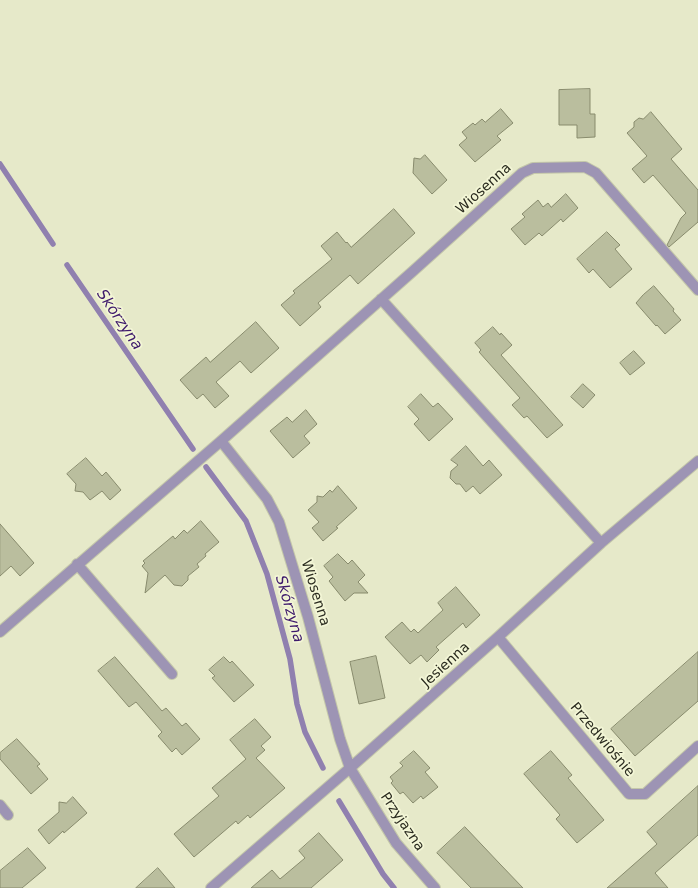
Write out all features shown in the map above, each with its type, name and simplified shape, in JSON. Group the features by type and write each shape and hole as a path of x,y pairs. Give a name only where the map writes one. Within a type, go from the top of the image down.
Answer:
{"street":[{"name":"Wiosenna","path":"0,632 221,441 522,173 533,168 585,167 596,173 698,290"},
{"path":"381,299 601,543"},
{"name":"Wiosenna","path":"221,441 267,499 279,522 308,617 340,739 350,768"},
{"name":"Jesienna","path":"211,888 350,768 498,637 601,543 698,461"},
{"path":"77,564 172,674"},
{"name":"Przedwiośnie","path":"498,637 630,794 645,794 698,746"},
{"name":"Przyjazna","path":"350,768 396,843 435,888"},
{"path":"0,805 8,814"}],"building":[{"path":"590,89 590,114 595,114 595,137 577,138 577,125 559,125 559,90"},
{"path":"501,109 513,123 497,136 501,140 475,162 459,145 467,138 462,132 473,123 475,125 482,119 485,122"},
{"path":"651,112 682,149 671,159 698,190 698,222 669,247 667,245 681,218 686,213 653,175 644,183 632,169 647,156 627,133 634,127 634,122 639,118 643,119"},
{"path":"425,155 447,180 432,194 413,173 414,158 420,159"},
{"path":"566,194 578,208 563,222 561,219 542,236 539,233 525,245 511,229 525,217 522,214 538,200 543,207 548,203 551,207"},
{"path":"394,209 415,233 358,284 350,275 318,303 321,307 300,326 281,305 295,293 293,291 332,259 321,246 337,232 351,247"},
{"path":"607,232 620,245 615,249 632,269 610,288 593,269 589,273 577,259"},
{"path":"654,286 674,309 673,311 681,320 665,334 636,303"},
{"path":"256,322 279,348 251,373 240,361 216,382 229,396 215,408 203,394 197,399 180,380 206,357 210,362"},
{"path":"493,327 512,345 501,355 563,425 547,438 527,416 524,418 512,405 520,398 479,352 481,350 475,343"},
{"path":"634,351 645,363 630,375 620,363"},
{"path":"583,384 595,395 583,408 571,397"},
{"path":"421,394 433,407 438,403 453,419 429,441 414,424 419,419 408,407"},
{"path":"306,410 317,424 304,436 310,443 293,458 270,431 287,417 292,422"},
{"path":"466,446 483,466 489,460 502,475 480,494 473,486 466,492 460,484 456,484 450,478 451,471 458,465 451,460"},
{"path":"86,458 102,476 106,472 121,490 110,500 102,491 90,500 83,492 75,491 76,484 67,474"},
{"path":"338,486 357,508 323,541 312,528 319,522 308,510 317,502 317,496 323,497 330,490 332,492"},
{"path":"201,521 219,542 205,554 206,556 197,564 199,567 188,576 188,580 182,586 174,585 165,575 145,593 148,573 142,566 145,563 143,561 173,536 175,539 184,530 187,533"},
{"path":"0,524 34,563 20,576 11,566 0,576"},
{"path":"338,554 348,564 352,560 365,575 358,582 368,593 354,593 345,601 329,581 333,577 324,566"},
{"path":"456,587 480,615 466,628 463,623 436,647 439,650 427,662 421,655 410,664 385,637 402,622 411,632 414,629 418,633 443,610 438,603"},
{"path":"698,652 698,701 635,756 611,729"},
{"path":"376,656 385,698 359,704 350,662"},
{"path":"115,657 162,711 166,708 182,726 186,723 200,739 182,755 176,748 172,752 158,736 162,732 136,702 129,707 98,671"},
{"path":"224,657 230,663 232,661 254,685 234,702 212,678 215,676 209,670"},
{"path":"255,719 271,737 261,746 265,750 256,758 285,788 250,818 248,815 238,824 236,821 194,857 174,834 219,796 212,788 246,759 230,740"},
{"path":"17,739 40,764 37,766 48,779 31,794 0,759 0,753"},
{"path":"414,751 430,768 425,772 438,787 423,799 421,796 413,803 403,792 400,794 391,783 393,781 390,777 403,766 400,763"},
{"path":"551,751 572,775 568,778 604,820 577,843 556,819 560,815 524,774"},
{"path":"698,786 698,835 655,873 668,888 607,888 657,844 647,832"},
{"path":"73,797 87,813 64,833 63,831 49,844 38,830 59,812 59,802 66,803"},
{"path":"465,827 523,888 471,888 437,853"},
{"path":"319,833 343,860 311,888 251,888 272,870 280,879 305,858 299,851"},
{"path":"28,848 46,868 22,888 0,888 0,871"},
{"path":"158,868 175,888 136,888"}],"waterway":[{"name":"Skórzyna","path":"0,164 53,244"},
{"name":"Skórzyna","path":"67,265 193,449"},
{"name":"Skórzyna","path":"206,467 246,521 267,574 290,659 297,704 305,732 323,768"},
{"name":"Skórzyna","path":"339,801 383,874 394,888"}]}
